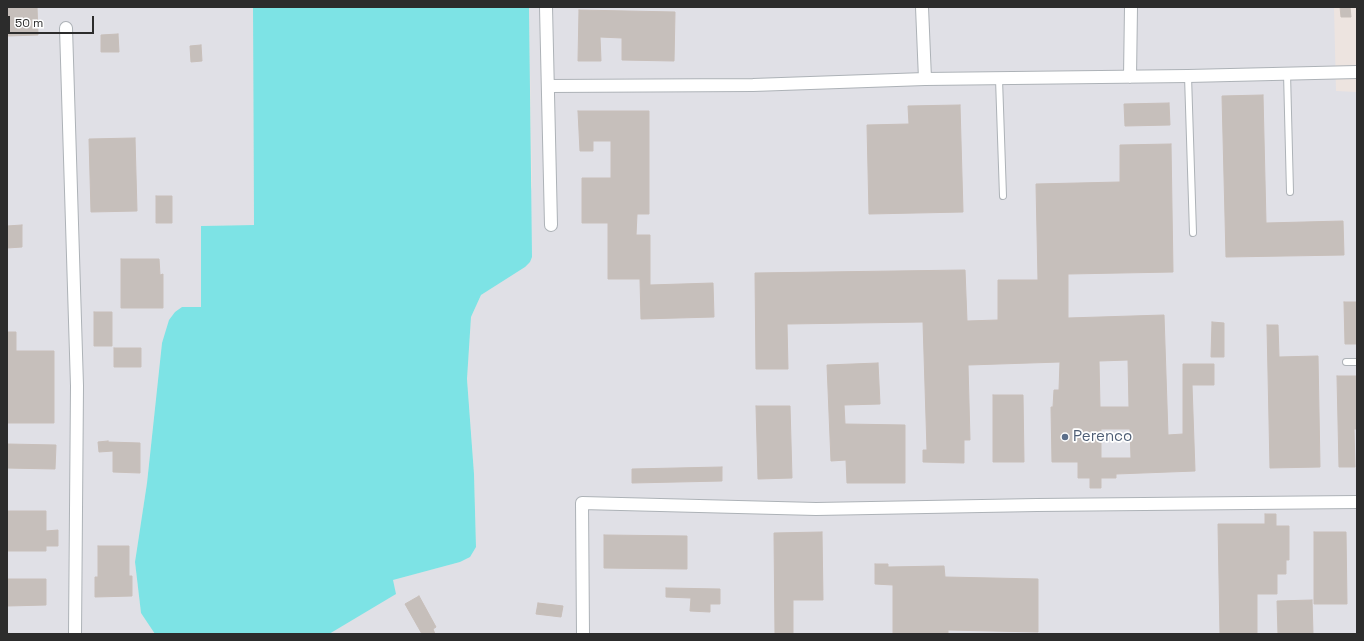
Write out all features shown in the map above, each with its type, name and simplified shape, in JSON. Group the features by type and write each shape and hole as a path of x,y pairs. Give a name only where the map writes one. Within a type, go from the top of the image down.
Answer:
{"street":[{"path":"546,7 551,225"},
{"path":"922,7 925,79"},
{"path":"1130,7 1130,76"},
{"path":"66,28 77,386 75,634"},
{"path":"548,86 753,85 925,79 1188,76 1357,72"},
{"path":"583,634 582,503 816,509 1357,502"}],"lane":[{"path":"1287,73 1290,192"},
{"path":"1188,76 1193,234"},
{"path":"999,79 1003,196"},
{"path":"1346,362 1357,362"}],"shaded area":[{"path":"7,7 253,7 254,225 201,226 201,307 182,307 162,343 147,483 135,562 141,613 155,634 7,634"},
{"path":"529,7 1334,7 1336,91 1357,92 1357,634 329,634 392,580 460,562 476,547 474,474 467,378 471,317 481,295 502,281 532,187"}],"water":[{"path":"253,7 529,7 532,257 530,262 525,267 481,295 471,317 467,379 474,474 476,547 470,557 460,562 393,580 396,594 329,634 155,634 141,613 135,562 147,483 162,343 169,320 175,312 182,307 201,307 201,226 254,225"}],"building":[{"path":"7,7 37,7 38,35 7,36"},
{"path":"1340,7 1350,7 1351,17 1341,17"},
{"path":"579,10 675,12 674,61 622,60 622,38 600,37 601,61 578,61"},
{"path":"118,34 119,52 101,52 101,35"},
{"path":"201,45 202,61 191,62 190,46"},
{"path":"1263,95 1266,223 1343,221 1344,255 1226,257 1222,96"},
{"path":"1169,103 1170,125 1125,126 1124,104"},
{"path":"960,105 963,212 869,214 867,125 909,124 908,106"},
{"path":"578,111 649,111 649,214 637,214 636,235 650,235 650,285 713,283 714,317 641,319 640,279 608,279 608,223 582,223 582,178 611,178 611,141 593,141 593,151 580,151"},
{"path":"135,138 137,211 91,212 89,139"},
{"path":"1171,144 1173,272 1068,274 1068,318 1164,315 1168,435 1183,434 1183,364 1214,364 1214,385 1192,385 1195,471 1116,474 1116,478 1101,478 1101,488 1090,488 1090,478 1078,478 1078,462 1052,462 1051,407 1053,407 1054,390 1059,390 1060,362 968,365 970,440 964,440 964,463 923,462 923,450 927,450 923,322 787,324 788,369 756,369 755,273 965,270 967,321 998,320 998,280 1038,280 1036,184 1120,182 1120,145","holes":["1128,360 1129,407 1100,407 1099,361","1101,429 1130,429 1131,458 1101,458"]},
{"path":"156,196 172,196 172,223 156,223"},
{"path":"22,225 22,247 7,248 7,226"},
{"path":"121,259 159,259 160,275 163,274 163,308 121,308"},
{"path":"1344,302 1357,302 1357,344 1345,344"},
{"path":"94,312 112,312 112,346 94,346"},
{"path":"1212,322 1224,323 1224,357 1211,357"},
{"path":"1267,325 1278,325 1279,357 1318,356 1320,467 1270,468"},
{"path":"7,332 16,332 16,351 54,351 54,423 7,423"},
{"path":"114,348 141,348 141,367 114,367"},
{"path":"878,363 880,404 844,405 845,424 905,425 905,483 847,483 846,460 831,461 827,365"},
{"path":"1337,376 1357,376 1357,429 1354,429 1355,467 1339,467"},
{"path":"993,395 1023,395 1024,462 993,462"},
{"path":"756,406 790,406 792,478 758,479"},
{"path":"108,441 140,443 140,473 113,472 113,451 99,452 98,442"},
{"path":"7,444 56,445 55,469 7,468"},
{"path":"722,467 722,481 632,483 632,469"},
{"path":"7,511 46,511 46,531 58,530 58,546 46,546 46,551 7,551"},
{"path":"1265,514 1276,514 1276,526 1289,526 1289,560 1286,560 1286,574 1277,574 1277,594 1257,594 1257,634 1220,634 1218,524 1265,524"},
{"path":"822,532 823,600 793,600 793,634 775,634 774,533"},
{"path":"1314,532 1346,532 1347,604 1314,604"},
{"path":"604,535 687,536 687,569 604,568"},
{"path":"98,546 129,546 129,576 132,576 132,596 95,597 95,577 98,577"},
{"path":"875,564 888,564 888,567 944,566 945,577 1038,579 1038,632 948,630 948,634 893,634 893,585 875,584"},
{"path":"7,579 46,579 46,605 7,606"},
{"path":"666,588 720,589 720,604 710,604 710,612 690,611 691,598 666,597"},
{"path":"419,596 436,627 433,629 435,634 422,634 405,604"},
{"path":"1312,600 1313,634 1278,634 1277,601"},
{"path":"538,603 563,606 561,617 536,614"}],"place":[{"name":"Perenco","path":"1065,437"}]}
